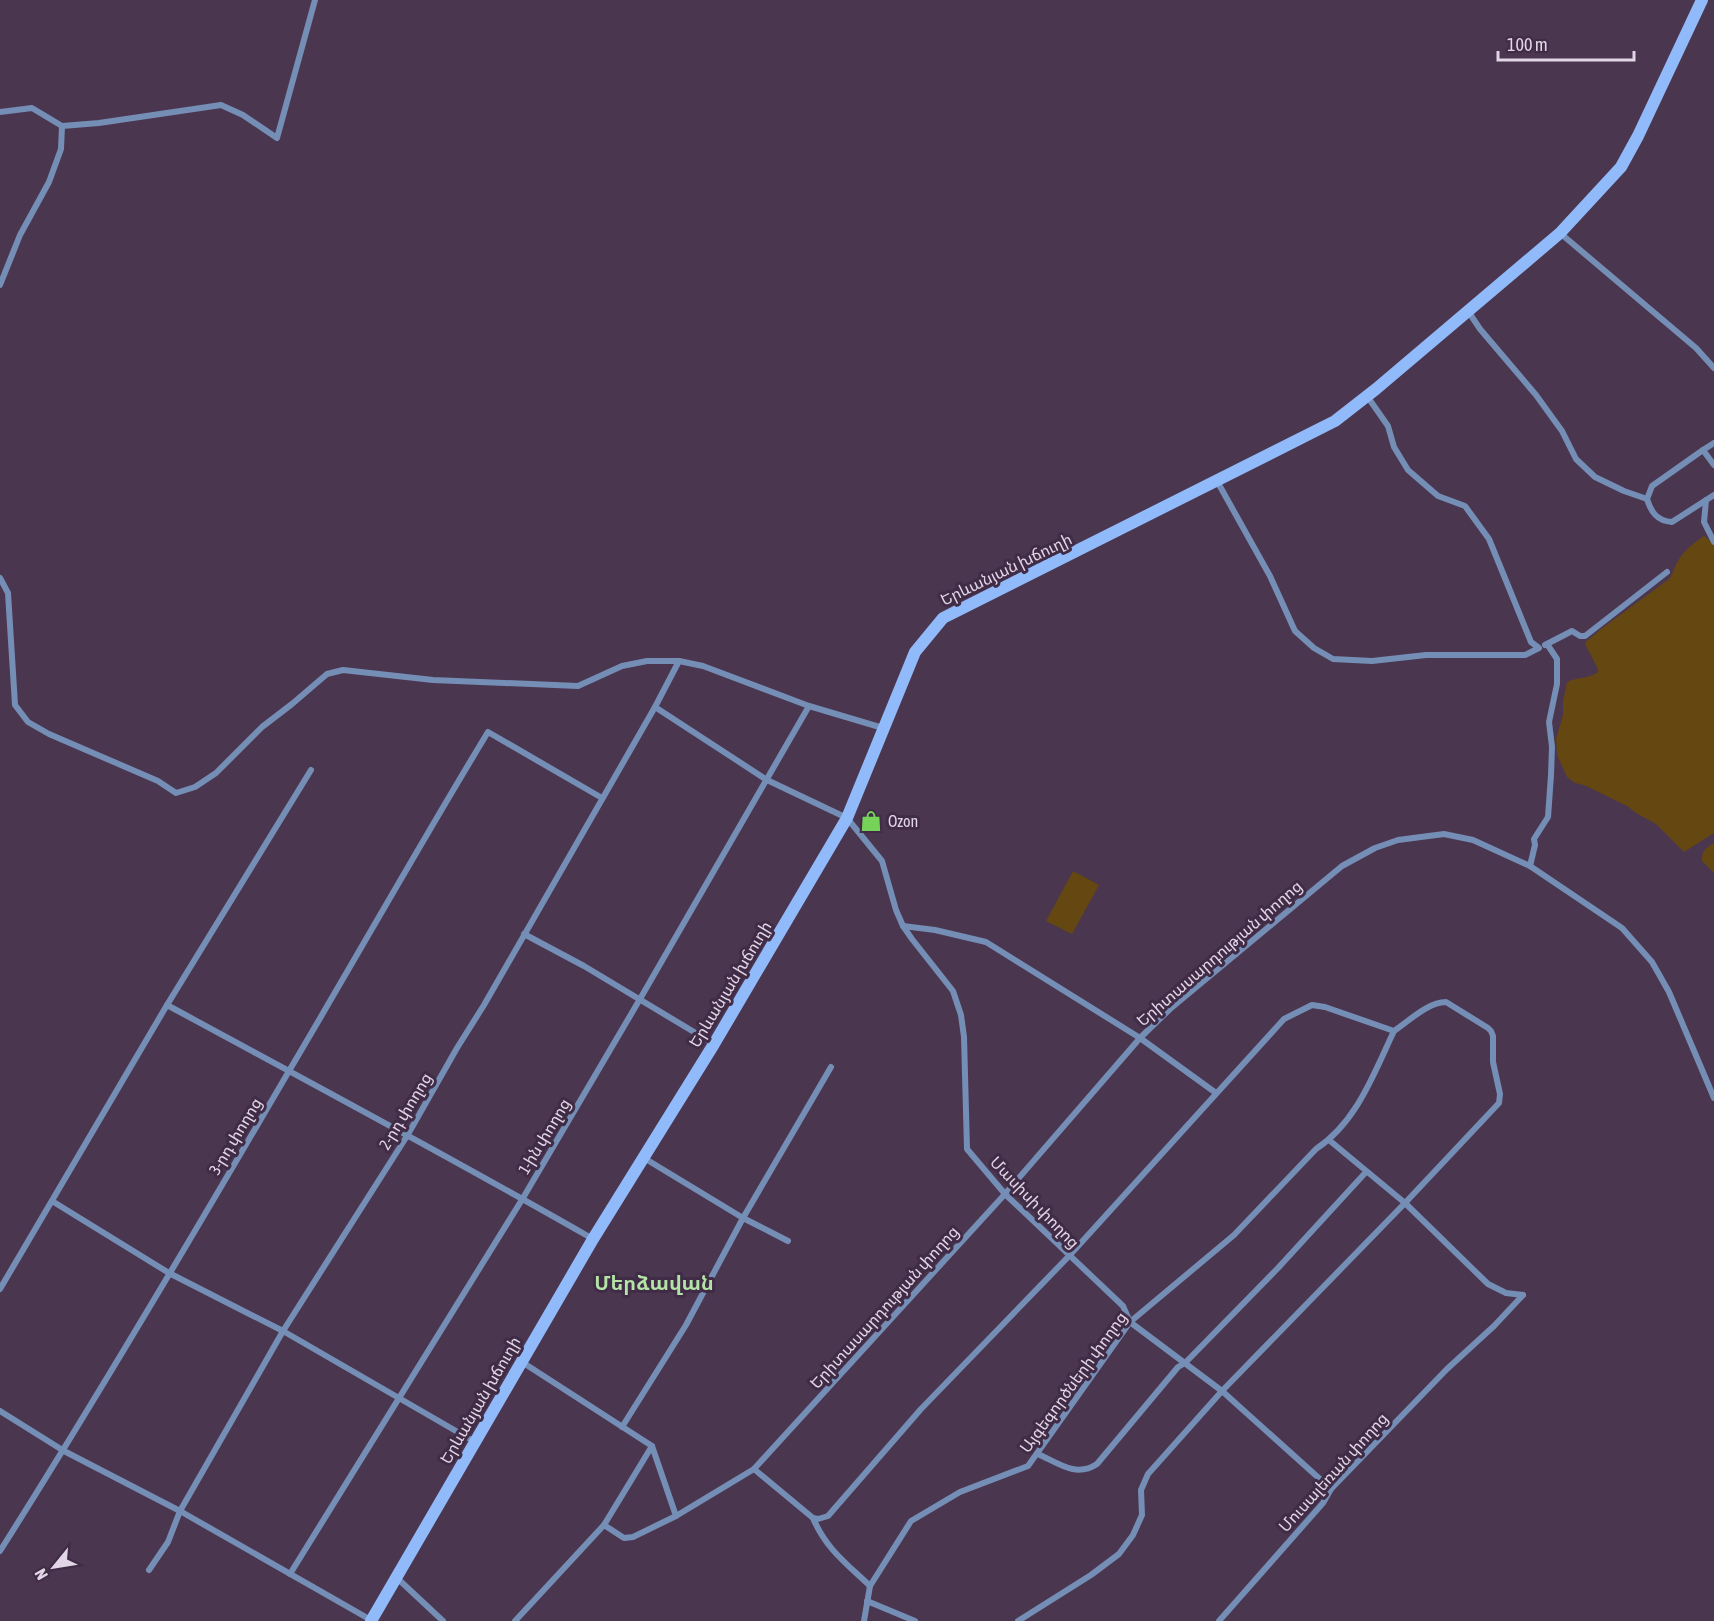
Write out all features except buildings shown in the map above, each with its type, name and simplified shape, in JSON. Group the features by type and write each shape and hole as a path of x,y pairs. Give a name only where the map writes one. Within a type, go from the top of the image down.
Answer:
{"main road":[{"name":"Երևանյան խճուղի","path":"372,1621 593,1239 714,1044 847,818 915,652 943,618 1335,421 1367,396 1560,233 1621,167 1702,0"}],"street":[{"path":"0,112 32,108 62,126 99,123 221,105 243,115 277,138 315,0"},
{"path":"0,285 20,235 49,182 61,149 62,126"},
{"path":"1560,233 1696,348 1714,368"},
{"path":"1467,311 1536,395 1562,431 1576,459 1595,477 1647,499 1657,518 1665,521 1672,522 1714,495"},
{"path":"1367,396 1388,426 1394,447 1408,470 1438,496 1465,506 1489,539 1531,642 1539,648"},
{"path":"1647,499 1652,486 1714,443"},
{"path":"1703,450 1714,465"},
{"path":"1216,480 1270,576 1295,631 1314,648 1332,658 1372,661 1426,655 1525,656 1572,631 1585,636 1667,572"},
{"path":"1706,500 1704,522 1714,542"},
{"path":"0,578 8,593 15,705 28,722 49,734 158,781 176,793 195,787 216,773 262,727 292,705 327,674 343,670 433,680 578,686 622,666 648,661 679,661 703,666 809,706 883,728"},
{"path":"1530,866 1535,845 1534,839 1548,817 1550,796 1552,747 1549,722 1557,684 1557,659 1547,644"},
{"name":"2-րդ փողոց","path":"149,1570 168,1542 180,1511 283,1331 407,1136 655,707 679,661"},
{"name":"1-ին փողոց","path":"290,1574 523,1198 809,706"},
{"path":"655,707 767,780 847,818"},
{"name":"3-րդ փողոց","path":"0,1551 64,1451 170,1274 434,820 488,732 602,798"},
{"path":"0,1289 167,1005 311,770"},
{"name":"Մասիսի փողոց","path":"847,818 882,861 903,926 953,991 961,1015 964,1037 967,1149 1005,1194 1123,1306 1130,1322 1222,1391 1331,1489"},
{"name":"Երիտասարդության փողոց","path":"604,1525 624,1538 633,1537 676,1516 754,1469 1005,1194 1140,1038 1170,1009 1342,866 1374,848 1398,840 1444,834 1473,840 1530,866 1622,928 1652,962 1669,992 1714,1098"},
{"path":"903,926 935,930 986,942 1140,1038 1216,1093"},
{"path":"524,933 714,1044"},
{"path":"813,1518 828,1516 921,1409 1069,1256 1284,1019 1312,1005 1325,1007 1394,1031 1431,1005 1446,1002 1491,1031 1493,1062 1500,1094 1499,1102 1405,1203 1222,1391 1148,1474 1141,1490 1142,1515 1133,1535 1119,1554 1091,1575 1018,1621"},
{"path":"167,1005 523,1198 593,1239"},
{"name":"Այգեգործների փողոց","path":"864,1621 870,1586 911,1521 960,1492 1028,1466 1130,1322 1234,1235 1316,1149 1329,1140 1357,1107 1394,1031"},
{"path":"622,1427 686,1325 743,1218 831,1067"},
{"path":"1329,1140 1405,1203"},
{"path":"644,1158 743,1218 788,1241"},
{"path":"1038,1454 1074,1470 1091,1468 1097,1464 1178,1367 1185,1363 1278,1268 1366,1172"},
{"path":"52,1201 170,1274 283,1331 475,1442"},
{"name":"Մուսալեռան փողոց","path":"1219,1621 1323,1503 1331,1489 1447,1369 1524,1295 1506,1293 1488,1284 1405,1203"},
{"path":"521,1362 652,1446 676,1516"},
{"path":"0,1411 64,1451 180,1511 372,1621"},
{"path":"515,1621 604,1525 652,1446"},
{"path":"754,1469 813,1518 828,1546 870,1586"},
{"path":"397,1578 443,1621"},
{"path":"867,1601 915,1621"}],"shaded area":[{"path":"1704,536 1714,545 1714,833 1684,852 1656,824 1627,806 1584,785 1575,783 1567,777 1557,755 1556,739 1563,715 1567,682 1598,672 1586,642 1669,579 1683,553"},
{"path":"1714,843 1714,873 1702,861 1702,855"},
{"path":"1073,871 1099,885 1072,934 1046,921"}],"place":[{"name":"Ozon","path":"871,821"}],"district":[{"name":"Մերձավան","path":"654,1283"}]}
